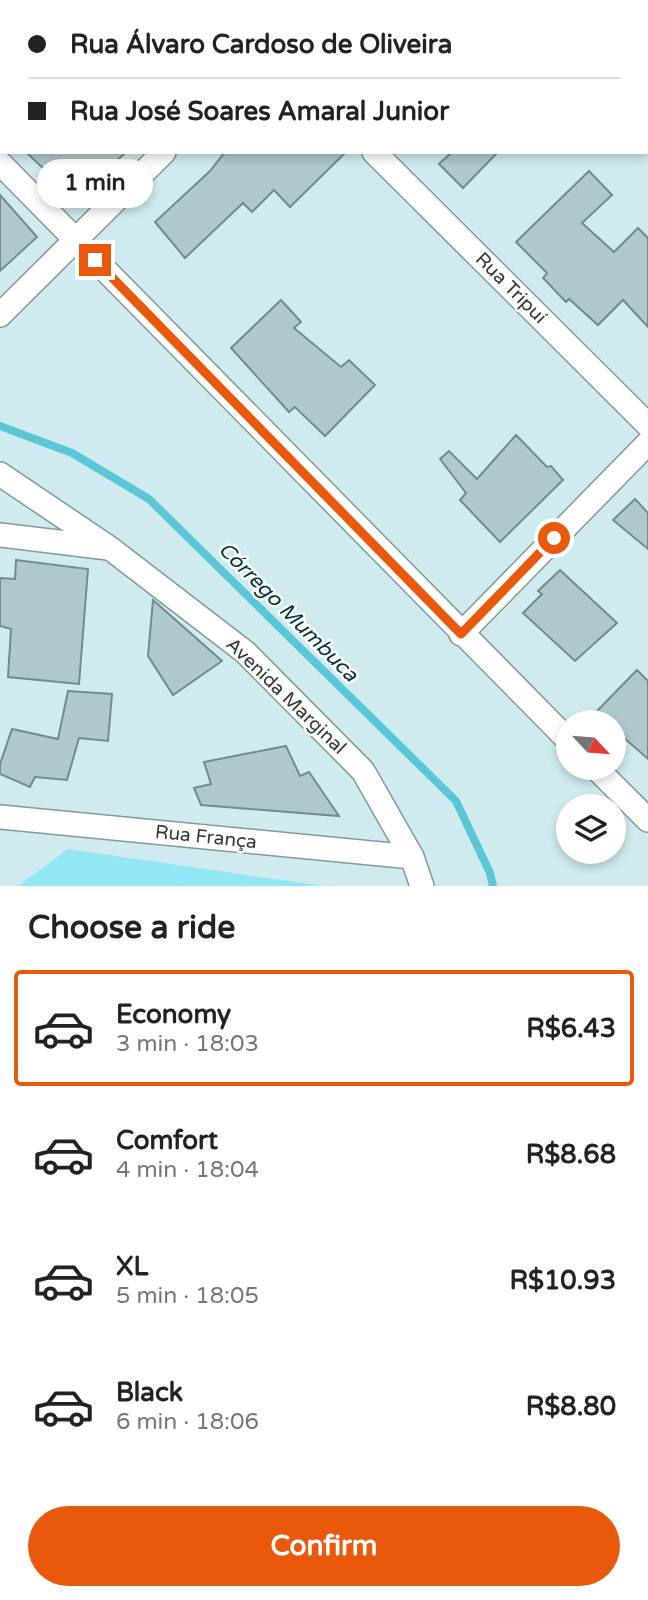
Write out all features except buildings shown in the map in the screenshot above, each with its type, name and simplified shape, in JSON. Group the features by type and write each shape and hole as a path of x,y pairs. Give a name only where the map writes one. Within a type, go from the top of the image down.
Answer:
{"street":[{"path":"0,315 162,154"},
{"name":"Rua Tripuí","path":"376,154 648,425"},
{"path":"0,163 556,728"},
{"path":"461,634 648,443"},
{"name":"Avenida Marginal","path":"0,474 111,549 245,652 363,771 412,858 422,886"},
{"path":"0,535 111,549"},
{"path":"608,780 648,820"},
{"name":"Rua França","path":"0,817 412,858"}],"shaded area":[{"path":"68,849 323,886 18,886"}],"waterway":[{"name":"Córrego Mumbuca","path":"0,426 72,453 149,499 456,801 490,873 493,886"}],"route":[{"path":"95,260 461,634 554,538"}]}
